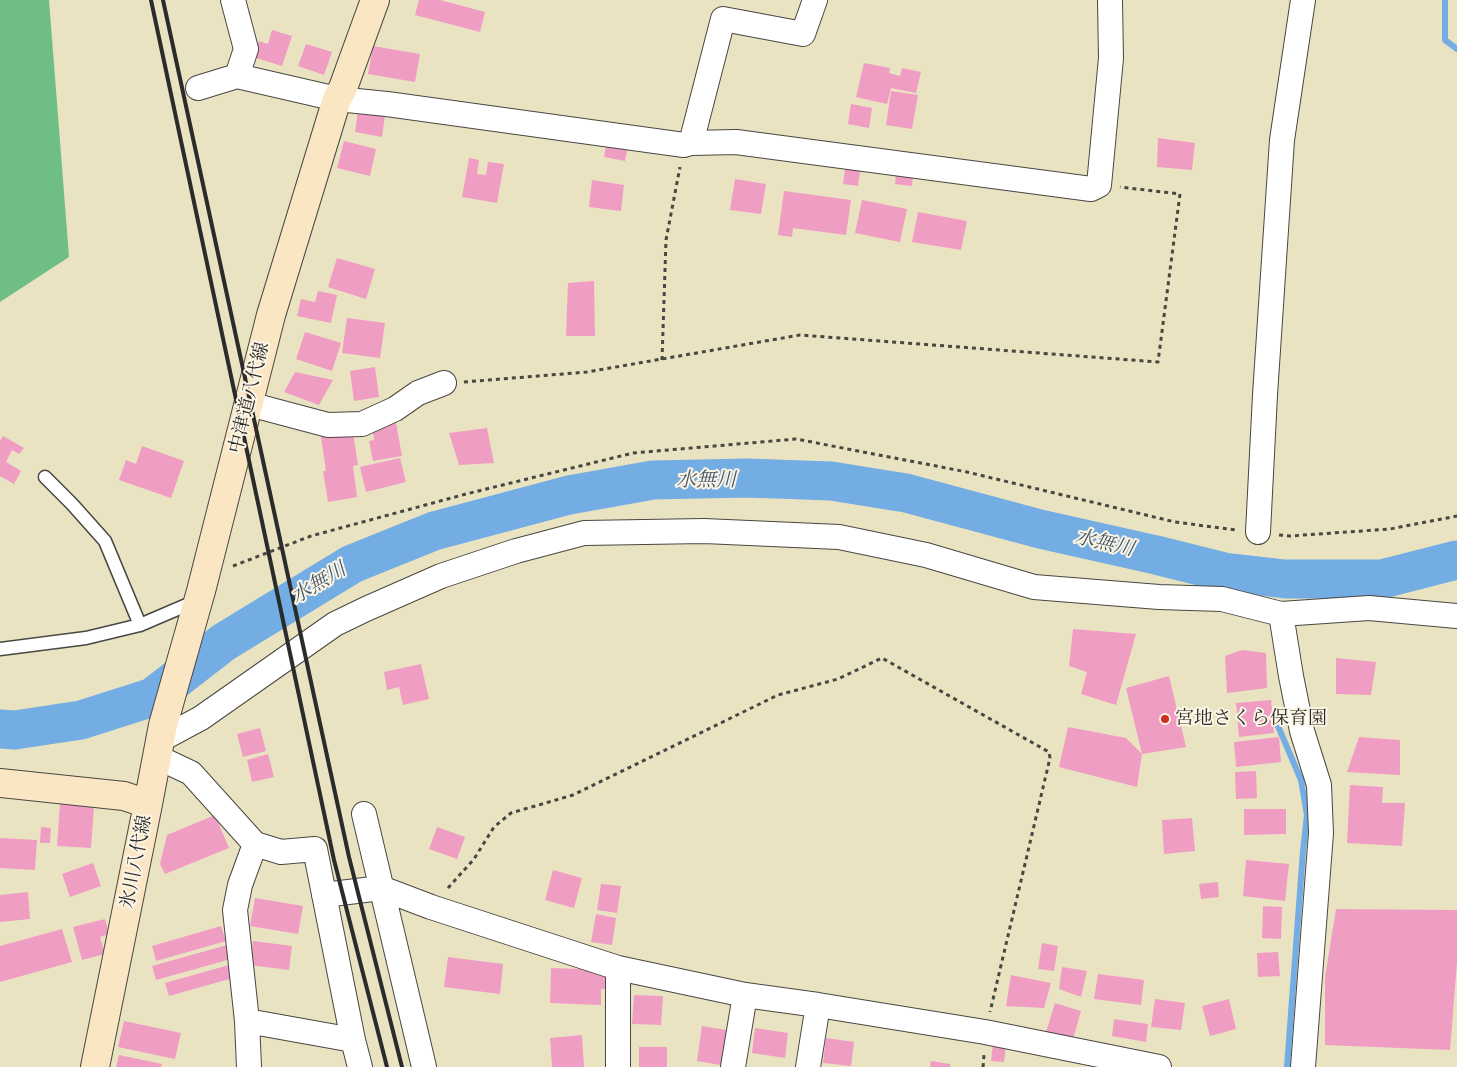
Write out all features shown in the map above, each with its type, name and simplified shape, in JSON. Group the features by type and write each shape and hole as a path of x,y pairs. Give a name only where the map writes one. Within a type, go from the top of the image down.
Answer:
{"main road":[{"name":"中津道八代線","path":"148,804 160,741 200,595 271,315 337,98 343,88 375,0"},
{"name":"氷川八代線","path":"0,783 124,796 148,804 95,1067"}],"street":[{"path":"233,0 246,49 238,76"},
{"path":"688,144 724,20 803,34 815,0"},
{"path":"198,88 238,76 337,98 688,144 736,142 1092,190 1099,185 1111,58 1110,0"},
{"path":"1258,532 1282,140 1303,0"},
{"path":"248,404 328,425 362,424 395,409 418,393 444,383"},
{"path":"360,1067 315,849 281,852 256,844 160,741 201,718 336,624 441,576 516,551 584,534 704,532 839,537 926,555 1034,587 1159,597 1222,599 1281,614 1369,608 1457,616"},
{"path":"1281,614 1302,731 1319,785 1320,804 1321,833 1303,1067"},
{"path":"364,814 424,1067"},
{"path":"249,1067 247,1021 235,910 240,885 256,844"},
{"path":"324,895 381,888 431,907 618,968 745,995 985,1032 1159,1067"},
{"path":"618,968 618,1067"},
{"path":"732,1067 745,995"},
{"path":"808,1067 818,1005"},
{"path":"247,1021 353,1040"}],"lane":[{"path":"45,478 72,504 105,541 140,625"},
{"path":"0,649 86,638 140,625 200,595"}],"path":[{"path":"662,360 666,240 688,144"},
{"path":"444,383 587,372 800,335 1158,362 1180,194 1099,185"},
{"path":"200,595 235,565 311,536 475,492 633,453 796,439 967,472 1175,522 1290,536 1381,529 1457,516"},
{"path":"431,907 474,859 494,827 511,813 573,795 778,695 838,679 882,658 1049,752 1050,758 985,1032"}],"green space":[{"path":"0,0 49,0 69,257 0,302"}],"building":[{"path":"419,0 440,0 485,12 480,32 415,15"},
{"path":"272,30 292,36 282,66 253,57 259,41 268,44"},
{"path":"306,44 332,52 324,75 298,66"},
{"path":"373,46 420,54 415,82 368,74"},
{"path":"864,63 890,68 889,73 900,76 902,68 921,72 916,93 891,88 887,104 856,97"},
{"path":"891,91 918,95 912,129 886,125"},
{"path":"851,104 872,108 869,128 848,124"},
{"path":"358,111 385,115 382,137 355,132"},
{"path":"1158,138 1195,143 1192,170 1157,167"},
{"path":"607,139 629,142 625,161 604,157"},
{"path":"344,141 376,149 370,176 337,168"},
{"path":"469,158 479,160 477,174 486,175 488,162 504,164 497,203 462,197"},
{"path":"846,162 861,164 858,186 843,184"},
{"path":"897,165 914,167 912,186 895,184"},
{"path":"735,179 766,184 761,214 730,210"},
{"path":"592,180 624,185 621,211 589,207"},
{"path":"784,191 851,200 846,235 793,228 792,237 778,235"},
{"path":"862,200 907,209 900,242 855,233"},
{"path":"918,212 967,221 961,250 912,242"},
{"path":"337,258 375,269 366,299 328,287"},
{"path":"594,281 595,336 566,336 568,283"},
{"path":"318,291 337,295 331,323 297,316 301,299 315,302"},
{"path":"347,318 385,323 380,358 342,353"},
{"path":"305,332 341,343 332,371 296,359"},
{"path":"375,367 379,397 354,401 350,371"},
{"path":"295,372 333,380 319,405 284,392"},
{"path":"396,423 402,456 373,461 369,441 374,440 372,427"},
{"path":"487,428 494,463 459,465 449,433"},
{"path":"353,432 358,465 353,466 357,497 328,502 323,471 326,471 321,437"},
{"path":"3,436 24,448 19,454 12,450 6,462 21,471 14,484 0,476 0,441"},
{"path":"142,446 184,461 171,498 119,480 126,460 136,464"},
{"path":"400,458 406,482 366,492 360,467"},
{"path":"1073,629 1136,634 1116,705 1081,694 1087,672 1069,666"},
{"path":"1242,650 1266,653 1267,688 1227,693 1225,656"},
{"path":"1336,658 1376,662 1371,695 1336,694"},
{"path":"421,664 429,699 403,705 399,687 387,690 384,672"},
{"path":"1169,676 1186,747 1142,754 1126,688"},
{"path":"1271,700 1274,733 1239,737 1236,703"},
{"path":"1068,727 1126,738 1142,754 1137,787 1059,767"},
{"path":"260,728 266,751 243,757 237,734"},
{"path":"1279,737 1281,762 1236,767 1234,742"},
{"path":"1359,737 1400,740 1400,775 1347,772"},
{"path":"268,754 274,777 252,782 247,760"},
{"path":"1256,771 1257,798 1236,799 1235,772"},
{"path":"1350,785 1383,787 1382,803 1405,803 1402,846 1347,843"},
{"path":"60,804 94,807 91,848 57,846"},
{"path":"1244,809 1286,809 1286,834 1244,835"},
{"path":"215,815 229,848 165,874 160,864 167,835"},
{"path":"1192,818 1195,851 1164,854 1162,820"},
{"path":"41,827 51,828 50,843 40,843"},
{"path":"437,827 465,837 457,859 429,849"},
{"path":"0,838 37,840 35,870 0,868"},
{"path":"1246,860 1289,864 1285,901 1243,896"},
{"path":"93,863 101,886 70,897 62,874"},
{"path":"553,870 582,878 574,908 545,900"},
{"path":"1218,882 1219,897 1201,899 1199,884"},
{"path":"601,884 621,886 617,913 597,910"},
{"path":"28,892 30,919 0,922 0,895"},
{"path":"255,898 303,906 298,934 250,926"},
{"path":"1263,906 1282,907 1281,939 1262,938"},
{"path":"1336,909 1457,910 1457,962 1450,1050 1325,1045 1325,977"},
{"path":"596,914 616,918 612,945 591,942"},
{"path":"105,919 109,934 100,937 105,954 82,960 73,927"},
{"path":"221,926 226,941 156,961 152,946"},
{"path":"62,929 72,962 0,982 0,946"},
{"path":"253,941 292,946 289,970 250,965"},
{"path":"1042,943 1058,946 1054,971 1038,969"},
{"path":"227,945 231,959 156,980 152,966"},
{"path":"1278,952 1280,976 1258,977 1257,953"},
{"path":"448,957 503,964 500,994 444,987"},
{"path":"229,965 233,978 169,996 165,983"},
{"path":"1062,967 1087,971 1081,997 1059,989"},
{"path":"551,968 611,970 610,989 601,989 601,1005 550,1003"},
{"path":"1098,974 1144,980 1141,1005 1094,999"},
{"path":"1011,975 1051,983 1044,1008 1006,1006"},
{"path":"634,995 663,996 661,1025 632,1024"},
{"path":"1155,999 1185,1003 1181,1030 1151,1027"},
{"path":"1229,999 1236,1029 1210,1036 1202,1006"},
{"path":"1055,1003 1081,1011 1073,1039 1046,1032"},
{"path":"1114,1019 1148,1024 1146,1042 1112,1036"},
{"path":"124,1021 181,1033 175,1059 118,1047"},
{"path":"702,1026 732,1031 726,1066 697,1061"},
{"path":"755,1028 788,1033 785,1058 752,1053"},
{"path":"582,1035 584,1067 552,1067 550,1038"},
{"path":"994,1036 1007,1037 1004,1062 991,1061"},
{"path":"826,1038 854,1042 851,1066 823,1063"},
{"path":"639,1047 667,1047 667,1067 639,1067"},
{"path":"119,1055 162,1064 161,1067 116,1067"},
{"path":"931,1061 950,1064 950,1067 930,1067"}],"waterway":[{"path":"1445,0 1445,40 1457,49"},
{"name":"水無川","path":"0,729 15,730 81,720 153,697 224,642 352,564 434,531 569,495 653,480 747,478 831,481 906,493 1040,529 1224,572 1285,579 1382,579 1457,560"},
{"path":"1284,594 1285,579"},
{"path":"1278,726 1301,780 1307,815 1287,1067"}],"railway":[{"path":"151,0 334,860 387,1067"},
{"path":"163,0 349,857 402,1067"}],"place":[{"name":"宮地さくら保育園","path":"1165,719"}]}
